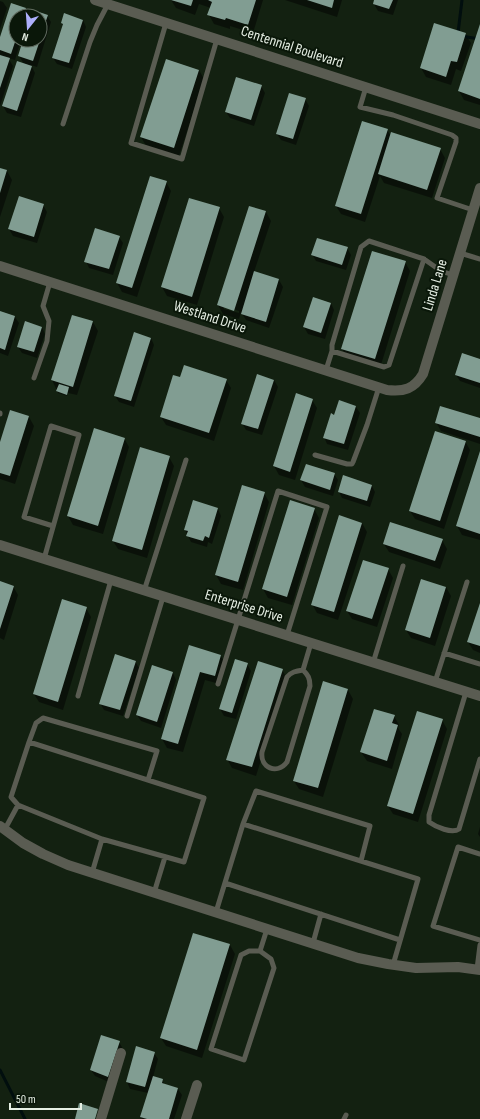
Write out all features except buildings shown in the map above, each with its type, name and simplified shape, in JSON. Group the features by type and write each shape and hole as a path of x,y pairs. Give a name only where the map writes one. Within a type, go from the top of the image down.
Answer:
{"street":[{"name":"Centennial Boulevard","path":"95,0 480,124"},
{"name":"Linda Lane","path":"411,387 418,382 423,374 480,188"},
{"name":"Westland Drive","path":"0,266 379,387 396,391 411,387"},
{"name":"Enterprise Drive","path":"0,545 480,696"},
{"path":"2,827 23,843 68,865 358,958 416,968 458,967 479,969"},
{"path":"101,1119 121,1054"},
{"path":"186,1119 197,1085"}],"lane":[{"path":"63,124 90,42 97,24 108,4"},
{"path":"166,23 131,143 182,158 217,39"},
{"path":"366,87 360,107 393,115 452,135 456,138 456,142 437,198 473,210"},
{"path":"326,370 361,247 369,242 424,259 441,271 453,276"},
{"path":"460,253 480,259"},
{"path":"332,352 384,367 389,366 424,259"},
{"path":"34,378 47,341 49,321 43,306 50,282"},
{"path":"315,455 352,464 367,425 379,387"},
{"path":"44,559 79,435 51,426 24,517 53,526"},
{"path":"144,590 186,460"},
{"path":"218,684 278,491 327,506 287,636"},
{"path":"373,663 403,566"},
{"path":"78,696 112,580"},
{"path":"435,682 467,582"},
{"path":"127,716 163,597"},
{"path":"303,670 311,643"},
{"path":"444,653 480,664"},
{"path":"303,670 308,675 310,686 287,762 279,768 268,767 262,760 261,756 287,677 290,673 303,670"},
{"path":"466,692 429,815 429,822 434,826 451,831 456,831 459,829 480,759"},
{"path":"29,742 204,798 184,862 102,839 18,805 11,798 29,742 36,723 43,718 157,751 148,780"},
{"path":"216,912 243,824 256,792 370,826 361,861"},
{"path":"2,827 18,805"},
{"path":"243,824 418,879 393,965"},
{"path":"92,873 102,839"},
{"path":"480,854 458,847 433,926 480,940"},
{"path":"154,893 165,857"},
{"path":"225,883 400,940"},
{"path":"313,943 322,914"},
{"path":"260,951 267,929"},
{"path":"479,969 480,945"},
{"path":"249,950 260,951 271,959 274,968 244,1060 211,1049 242,955 249,950"}],"waterway":[{"path":"462,0 458,33 467,37 480,39"},
{"path":"0,1070 25,1119"}]}
